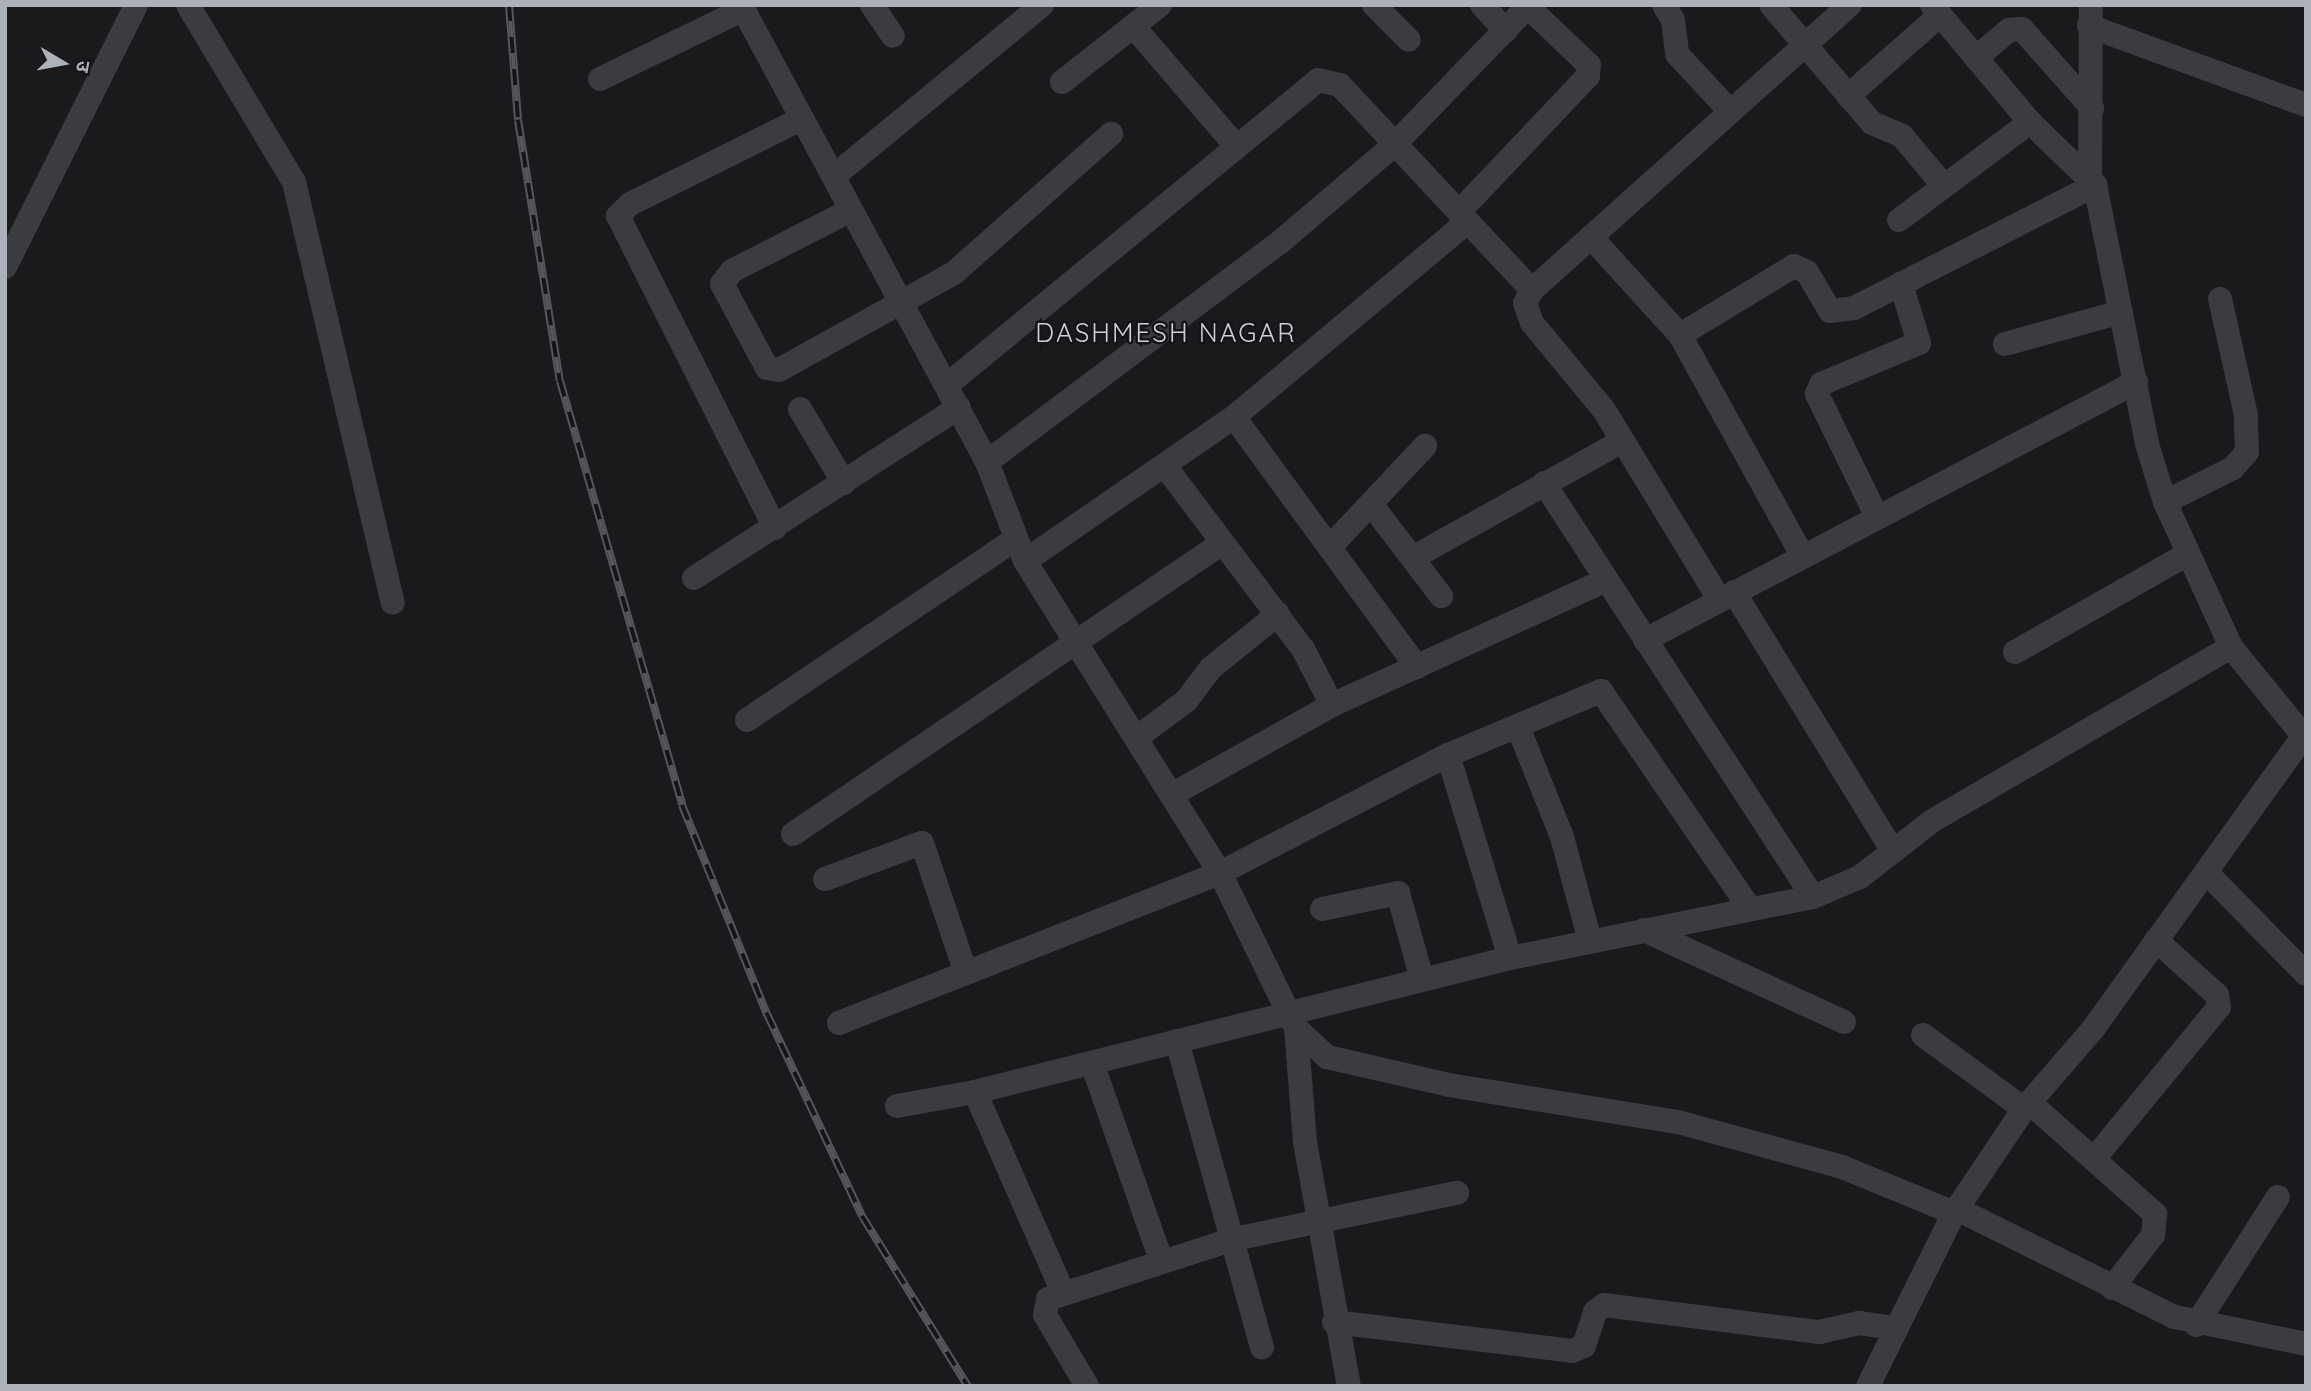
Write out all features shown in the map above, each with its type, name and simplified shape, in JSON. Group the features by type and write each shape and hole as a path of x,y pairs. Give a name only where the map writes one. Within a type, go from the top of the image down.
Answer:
{"street":[{"path":"5,267 136,5"},
{"path":"188,5 294,182 393,603"},
{"path":"873,5 893,36"},
{"path":"834,176 1042,5"},
{"path":"1062,82 1160,5"},
{"path":"1374,5 1409,40"},
{"path":"1482,5 1506,31"},
{"path":"1664,5 1673,20 1677,54 1730,111"},
{"path":"1771,5 1802,45 1848,96 1878,127 1902,136 1944,186"},
{"path":"1850,5 1802,45 1532,289 1525,303 1532,323 1587,387 1727,595 1893,851"},
{"path":"747,720 1020,550 1165,466 1234,417 1463,217 1588,76 1589,65 1528,6 1394,145 1250,266 987,462"},
{"path":"600,79 742,8 799,120 834,176 901,308 959,407 987,462 1020,550 1077,645 1139,736 1220,873 1292,1021 1308,1045 1338,1061 1678,1122 1842,1167 1956,1212 2112,1288 2196,1325 2301,1335"},
{"path":"1848,96 1936,10 2030,122 2093,181"},
{"path":"1868,1386 1956,1212 2026,1106 2156,940 2304,738 2231,647 2186,555 2165,502 2136,383 2093,181 2090,15 2306,105"},
{"path":"1134,27 1237,147"},
{"path":"1976,58 2009,30 2022,29 2092,108"},
{"path":"947,385 1318,80 1340,85 1532,289"},
{"path":"775,528 618,216 630,204 799,120"},
{"path":"1899,220 2030,122"},
{"path":"851,210 732,271 722,290 773,371 901,308 975,257 1111,134"},
{"path":"1680,335 1787,268 1807,272 1838,313 1901,284 2093,181"},
{"path":"1591,237 1680,335 1801,553"},
{"path":"1876,515 1817,394 1821,384 1919,343 1901,284"},
{"path":"2165,502 2233,468 2247,452 2246,415 2220,299"},
{"path":"2005,344 2121,312"},
{"path":"1645,640 1801,553 2136,383"},
{"path":"694,578 959,407"},
{"path":"800,409 844,483"},
{"path":"1234,417 1417,667"},
{"path":"1414,557 1622,441"},
{"path":"1331,547 1425,446"},
{"path":"1165,466 1278,614 1332,705"},
{"path":"1544,483 1604,581 1813,897"},
{"path":"1371,504 1414,557 1441,596"},
{"path":"793,834 1077,645 1222,543"},
{"path":"2015,652 2186,555"},
{"path":"1173,794 1332,705 1604,581"},
{"path":"1139,736 1186,701 1211,668 1278,614"},
{"path":"897,1106 975,1092 1177,1041 1292,1021 1422,979 1510,958 1813,897 1860,877 1932,821 2231,647"},
{"path":"839,1023 1220,873 1448,755 1595,692 1610,696 1750,909"},
{"path":"1518,727 1562,838 1590,941"},
{"path":"1448,755 1510,958"},
{"path":"825,879 922,843 966,973"},
{"path":"2206,872 2306,974"},
{"path":"1322,909 1398,893 1422,979"},
{"path":"1644,930 1844,1022"},
{"path":"2094,1159 2219,1007 2217,995 2156,940"},
{"path":"1292,1021 1334,1322 1349,1386"},
{"path":"1923,1035 2026,1106 2094,1159 2157,1219 2112,1288"},
{"path":"1177,1041 1262,1347"},
{"path":"1092,1063 1161,1260"},
{"path":"975,1092 1063,1292"},
{"path":"1087,1386 1043,1309 1063,1292 1234,1239 1457,1193"},
{"path":"2196,1325 2278,1197"},
{"path":"1334,1322 1572,1351 1584,1346 1595,1312 1604,1306 1819,1332 1859,1323 1895,1328"}],"railway":[{"path":"509,5 518,120 560,381 682,805 767,1014 862,1216 968,1386"}],"district":[{"name":"DASHMESH NAGAR","path":"1166,333"}]}
